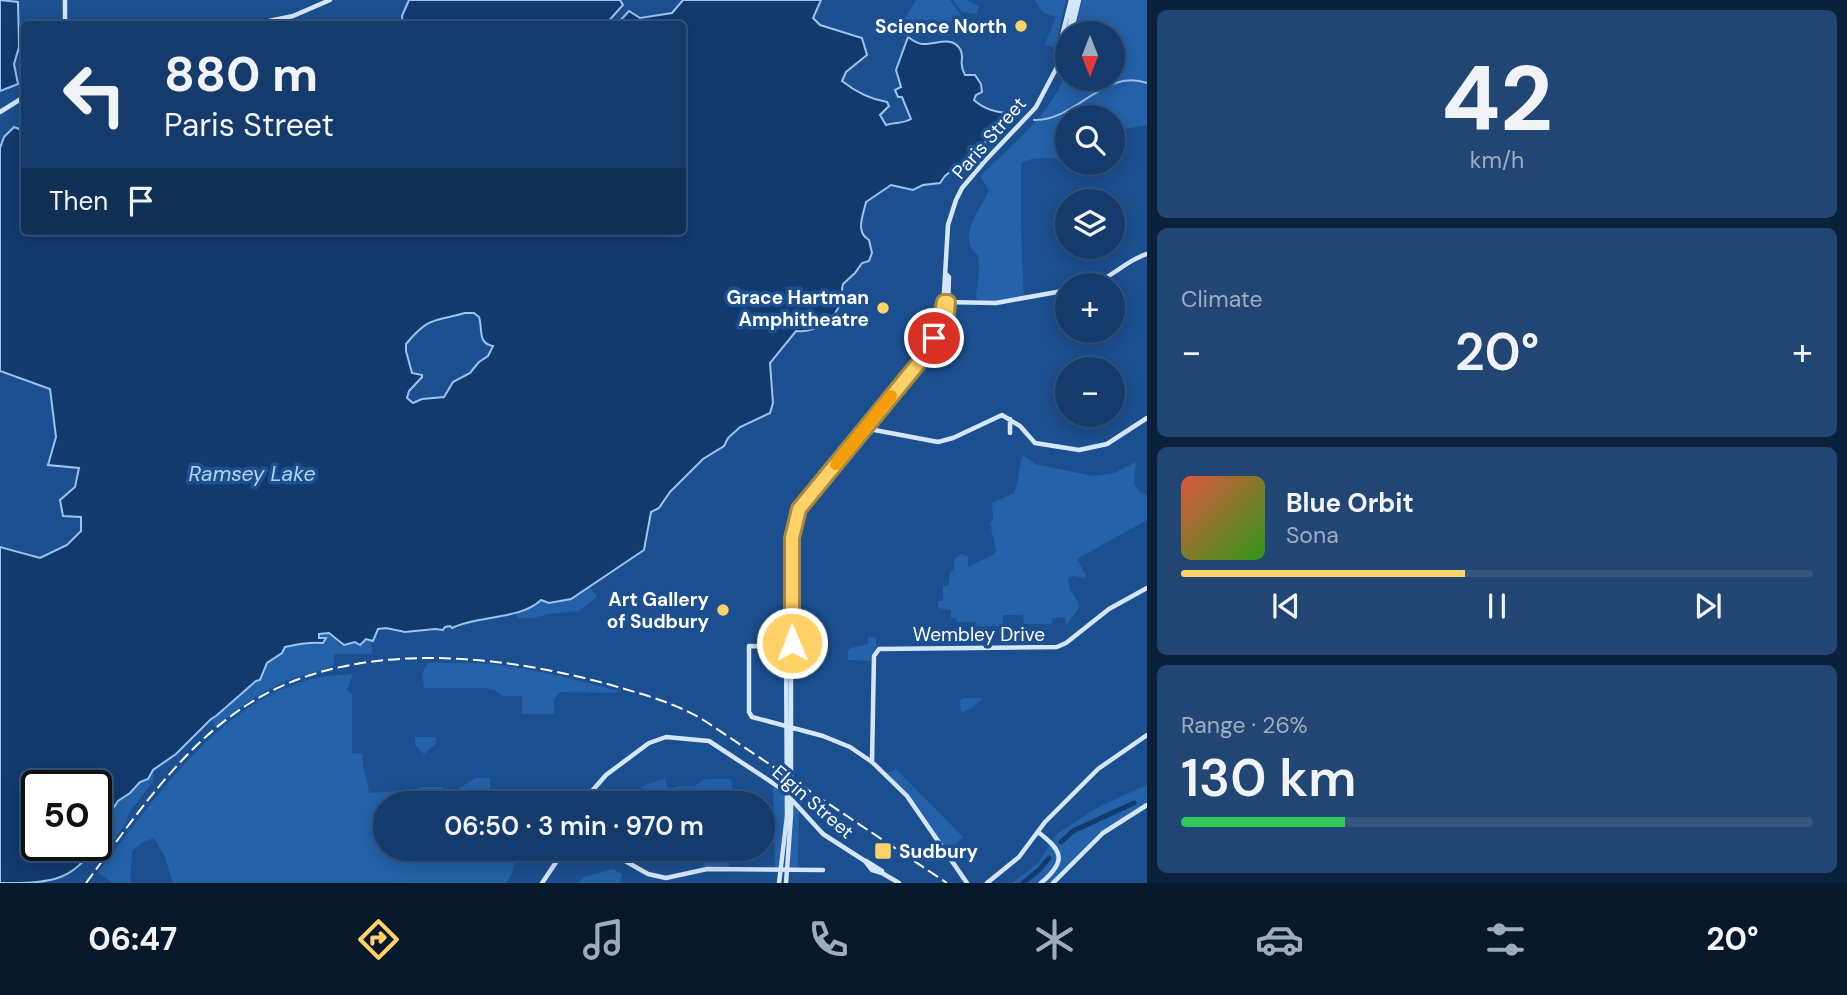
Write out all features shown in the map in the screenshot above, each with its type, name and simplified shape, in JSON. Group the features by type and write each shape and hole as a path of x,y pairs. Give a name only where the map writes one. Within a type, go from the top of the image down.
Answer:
{"street":[{"path":"65,0 65,21"},
{"path":"269,21 293,16 330,0"},
{"name":"Paris Street","path":"1071,21 1075,0"},
{"name":"Paris Street","path":"1068,21 1075,0"},
{"name":"Paris Street","path":"786,883 792,538 799,509 940,339 946,321 948,225 956,200 978,168 1037,107 1055,70"},
{"path":"0,112 21,99"},
{"path":"1112,273 1147,254"},
{"path":"946,302 996,303 1055,292"},
{"path":"864,428 938,442 953,438 1002,415 1010,418 1035,443 1083,450 1113,442 1147,418"},
{"path":"1010,418 1010,433"},
{"name":"Wembley Drive","path":"872,762 874,656 877,651 884,648 1057,647 1109,609 1147,588"},
{"path":"789,647 749,646 751,717 797,727 832,739 872,762 907,796 967,883"},
{"path":"987,883 1019,857 1038,832 1098,769 1147,735"},
{"name":"Elgin Street","path":"592,791 620,763 649,743 666,737 709,741 775,783 823,834 865,861 872,870 898,883"},
{"path":"1053,883 1103,833 1147,805"},
{"name":"Paris Street","path":"779,883 789,815"},
{"path":"1038,832 1053,843 1059,853 1058,864 1043,882"},
{"path":"542,883 557,861"},
{"path":"625,861 660,878 700,870 822,870"},
{"path":"865,861 888,876"}],"shaded area":[{"path":"916,0 950,0 963,18 950,21 953,26 950,33 928,37 924,29 905,25 904,20"},
{"path":"953,0 966,0 979,6 976,14 962,12"},
{"path":"1035,0 1066,0 1061,21 1055,21 1055,48 1045,44 1056,17 1042,12"},
{"path":"1082,0 1147,0 1147,125 1125,129 1125,105 1055,105 1055,158 1033,159 1021,163 1024,299 981,303 976,297 978,255 969,240 972,223 989,190 980,176 1032,126 1057,91 1125,91 1125,21 1077,21"},
{"path":"1023,455 1035,464 1093,476 1114,473 1136,462 1134,484 1141,493 1147,495 1147,520 1077,559 1086,575 1085,578 1073,576 1068,579 1070,589 1080,606 1066,626 1065,617 1052,618 1052,624 1024,624 1023,615 1003,615 1003,626 976,626 976,622 957,622 956,618 951,618 951,610 938,608 938,601 943,601 943,586 948,586 950,573 954,570 954,560 961,554 968,556 968,567 996,551 990,523 993,519 992,503 1014,493"},
{"path":"589,586 597,597 579,611 517,618 517,611 524,607 530,608 541,600 549,603 569,600"},
{"path":"329,633 346,645 368,639 372,641 372,654 334,654 334,665 271,688 216,727 211,719 260,680 267,663 282,653 285,647 323,643 319,634"},
{"path":"868,637 876,638 876,648 871,661 848,660 848,651 868,644"},
{"path":"428,663 481,663 514,667 574,679 618,693 560,692 554,700 554,714 522,714 522,696 503,696 486,688 424,688 422,673"},
{"path":"353,674 347,690 352,695 352,753 363,754 369,793 373,793 373,861 514,861 506,883 173,883 165,857 154,838 132,851 130,883 113,883 98,873 107,861 112,861 112,854 166,785 220,730 249,707 281,690 330,676"},
{"path":"963,698 982,698 972,708 961,713 960,701"},
{"path":"415,737 436,737 436,744 424,754 415,745"},
{"path":"896,769 963,837 947,853 907,796 885,774"},
{"path":"153,770 153,782 130,811 126,823 112,843 112,810 118,800"},
{"path":"476,778 490,778 490,790 495,790 455,791"},
{"path":"665,778 668,789 694,786 705,779 731,779 732,789 738,791 647,791 640,787"},
{"path":"773,784 785,795 785,818 778,869 775,869"},
{"path":"1147,785 1147,805 1108,829 1053,883 1012,883 1038,863 1058,833 1100,806"},
{"path":"422,787 443,787 443,791 401,791"},
{"path":"793,802 799,807 798,869 788,869"},
{"path":"704,861 729,861 729,869 704,870"},
{"path":"612,869 622,874 620,882 623,883 578,883 584,877"}],"water":[{"path":"0,0 18,2 19,47 14,64 18,84 0,91"},
{"path":"409,0 620,0 623,5 609,21 403,21"},
{"name":"Ramsey Lake","path":"683,0 821,0 813,18 820,25 862,38 867,55 846,72 842,81 864,95 887,102 889,106 880,115 886,125 911,119 902,97 898,97 895,90 901,87 896,70 908,37 921,44 953,42 962,52 965,75 975,75 981,84 982,92 976,95 974,100 989,109 1018,115 940,183 923,185 913,190 891,185 866,202 861,228 869,240 872,253 869,261 862,263 843,284 841,301 829,320 817,328 796,331 770,363 773,403 770,413 740,427 724,446 703,459 670,492 659,508 651,512 644,550 571,599 549,603 541,600 522,611 452,628 445,627 443,630 405,632 378,629 373,641 366,639 360,645 355,642 344,645 329,633 319,634 319,638 326,638 323,643 285,647 282,653 267,663 260,680 211,719 176,754 153,770 148,779 140,782 118,801 112,810 112,770 21,770 21,861 84,861 68,874 57,878 0,883 0,547 40,558 67,545 81,531 81,517 63,516 60,500 75,487 79,468 48,465 56,437 50,389 0,371 0,148 4,137 14,127 21,130 21,235 686,235 686,21 620,21 629,11 640,18 672,13","holes":["474,313 479,317 483,339 493,346 488,356 470,373 453,382 444,397 422,399 413,403 407,398 409,391 422,375 412,373 406,344 427,324"]}],"waterway":[{"path":"1034,120 1064,113 1103,88 1117,83 1131,80 1147,83"},
{"path":"1061,842 1073,831 1134,803"},
{"path":"1023,883 1049,858"}],"railway":[{"path":"86,883 140,810 180,762 225,720 250,703 291,682 334,668 428,658 475,660 568,674 636,692 683,709 947,883"}],"slow traffic":[{"path":"836,464 891,396"}],"place":[{"name":"Science North","path":"1021,26"},
{"name":"Grace Hartman Amphitheatre","path":"883,308"},
{"name":"Art Gallery of Sudbury","path":"723,610"},
{"name":"Sudbury","path":"883,851"}],"route":[{"path":"792,643 792,538 799,509 864,428 934,348 943,330 948,302 944,302 934,338"}]}
